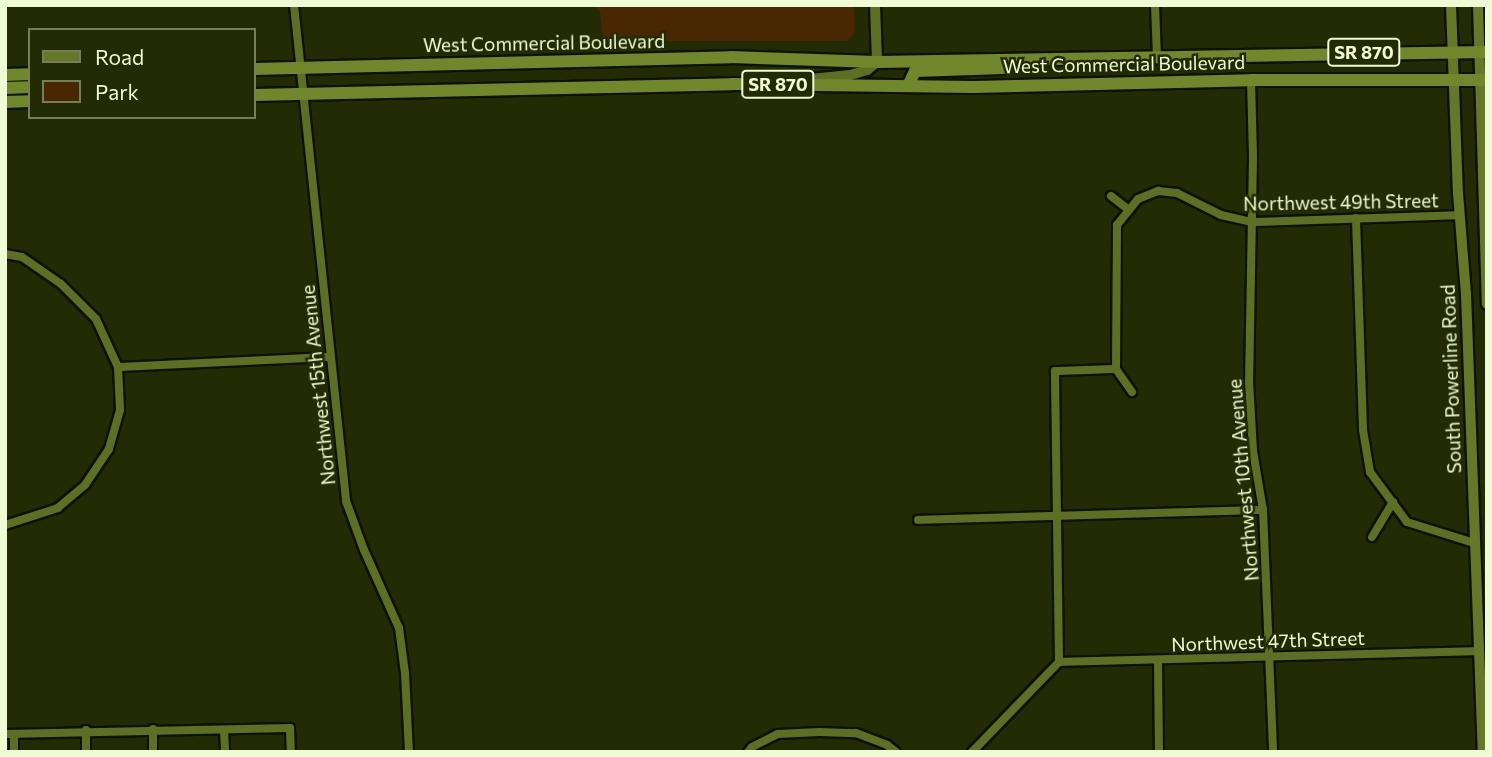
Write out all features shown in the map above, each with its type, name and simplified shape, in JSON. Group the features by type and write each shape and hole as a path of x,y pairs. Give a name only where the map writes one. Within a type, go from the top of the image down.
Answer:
{"highway":[{"name":"West Commercial Boulevard","path":"256,69 731,57 877,62 1483,52"},
{"path":"908,86 911,74 917,70 987,69 1065,58"},
{"path":"5,75 28,74"},
{"name":"West Commercial Boulevard","path":"256,95 763,84 908,86 1251,80 1483,80"},
{"path":"5,88 28,87"},
{"path":"5,102 28,101"}],"main road":[{"name":"South Powerline Road","path":"1451,5 1466,294 1483,752"},
{"name":"South Powerline Road","path":"1478,5 1483,52 1487,304"},
{"path":"1474,543 1487,547"}],"street":[{"name":"Northwest 15th Avenue","path":"294,5 346,501 364,550 399,628 405,673 409,752"},
{"path":"875,5 877,62"},
{"path":"1155,5 1157,56"},
{"name":"West Commercial Boulevard","path":"763,84 850,75 867,70 877,62"},
{"name":"Northwest 10th Avenue","path":"1251,80 1249,381 1253,451 1263,510 1273,752"},
{"name":"Northwest 49th Street","path":"1116,369 1117,225 1138,199 1158,191 1167,192 1193,199 1221,215 1252,222 1460,215"},
{"path":"1111,196 1129,210"},
{"path":"1356,218 1363,430 1370,472 1407,522 1474,543"},
{"path":"5,246 8,254 22,257 61,284 96,318 118,367 120,410 109,449 85,485 58,508 5,525"},
{"path":"118,367 330,357"},
{"path":"972,752 1059,662 1055,371 1116,369 1132,392"},
{"path":"1372,537 1393,502"},
{"path":"918,520 1263,510"},
{"name":"Northwest 47th Street","path":"1059,662 1478,651"},
{"path":"1158,661 1159,752"},
{"path":"14,752 10,734 86,730 290,728 292,752"},
{"path":"153,729 153,752"},
{"path":"86,730 86,752"},
{"path":"224,730 225,752"},
{"path":"748,752 751,747 778,734 819,732 856,733 887,745 896,752"}],"green space":[{"path":"593,5 854,5 855,31 848,41 603,41 600,12"}]}
